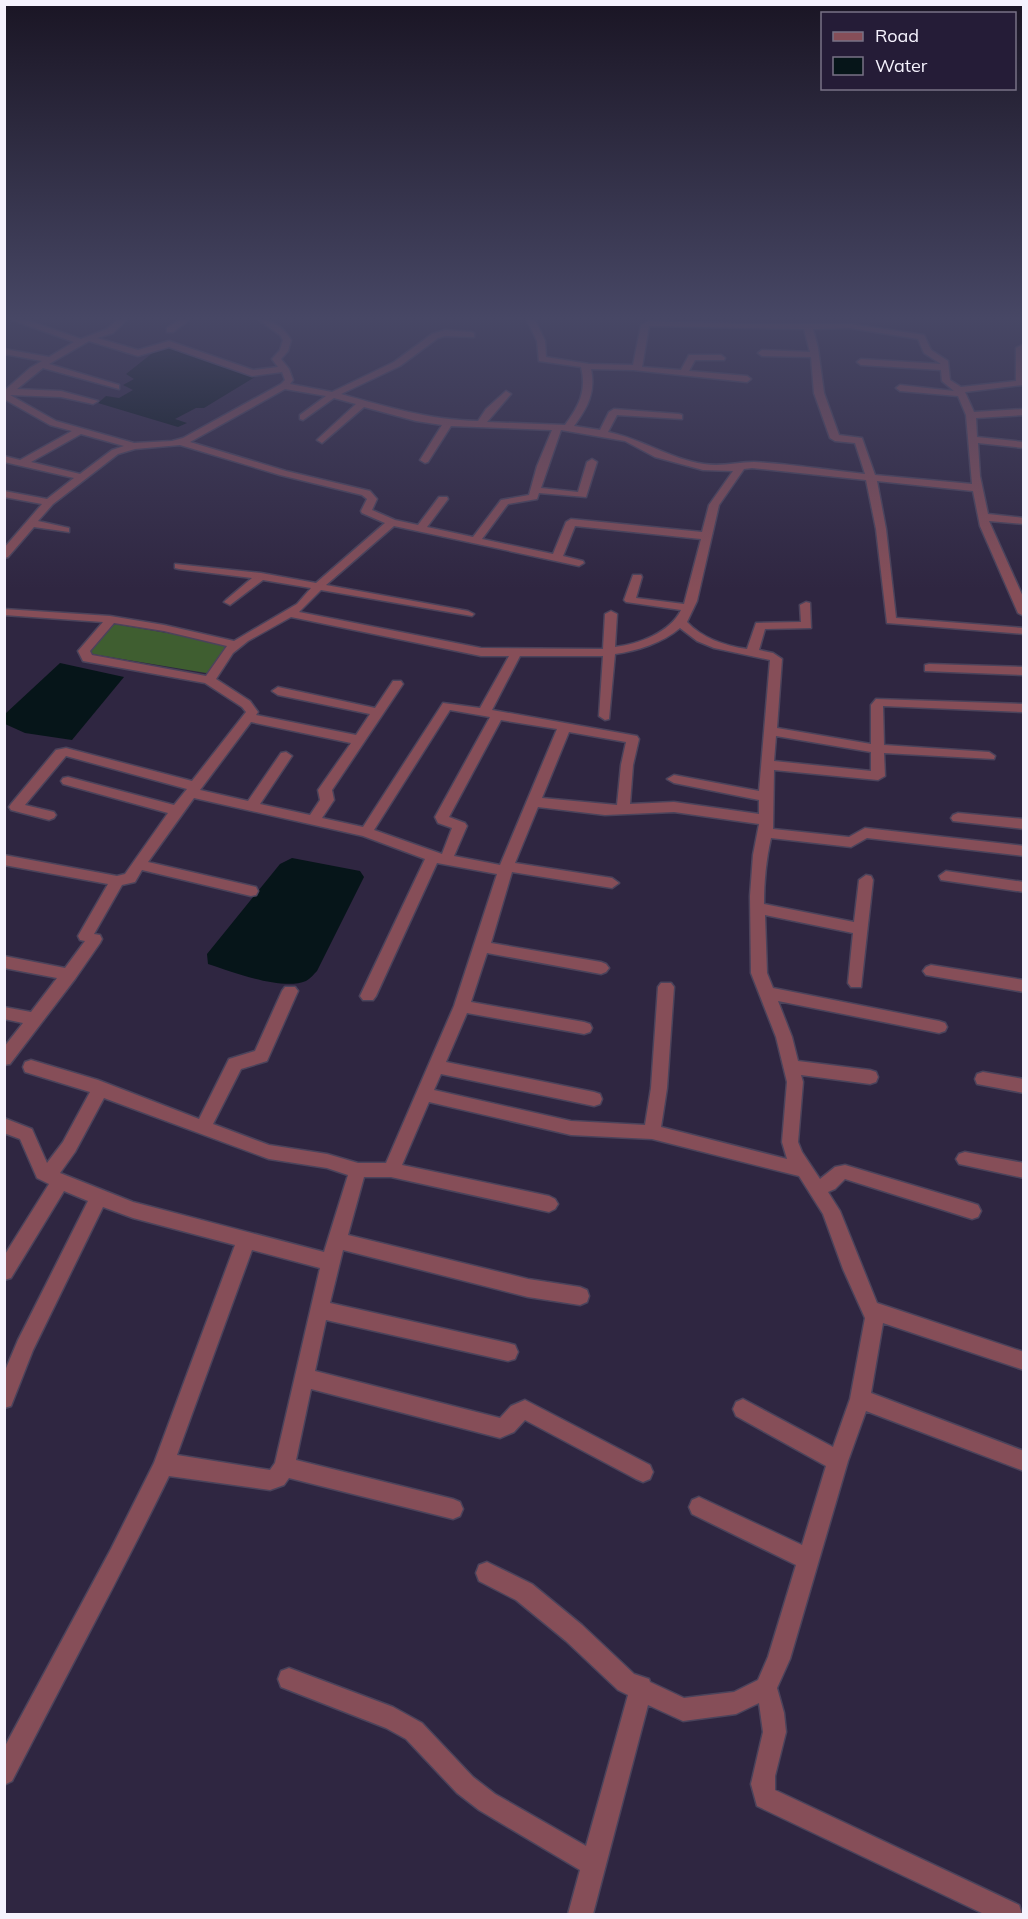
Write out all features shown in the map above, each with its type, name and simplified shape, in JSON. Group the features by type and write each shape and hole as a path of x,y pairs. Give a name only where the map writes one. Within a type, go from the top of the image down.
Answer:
{"street":[{"path":"32,410 53,423 134,446"},
{"path":"180,442 240,410"},
{"path":"303,417 313,410"},
{"path":"322,440 356,410"},
{"path":"386,410 416,418 448,423 563,428 603,433 628,439 658,455 680,463 703,467 740,468 752,465 977,488"},
{"path":"481,424 490,410"},
{"path":"475,542 505,502 532,499 563,428 577,410"},
{"path":"825,410 835,438 859,440 871,477 884,554 891,621 1023,631"},
{"path":"968,410 974,440 977,488 983,517 997,555 1023,608 1023,613"},
{"path":"603,433 614,412 679,417"},
{"path":"971,415 1023,412"},
{"path":"425,460 448,423"},
{"path":"22,463 80,430"},
{"path":"974,440 1023,445"},
{"path":"4,555 9,545 31,524 49,502 115,452 134,446 180,442 283,473 366,493 372,499 366,511 392,522 579,563"},
{"path":"4,459 81,477"},
{"path":"535,490 582,495 592,462"},
{"path":"289,613 482,652 608,652 628,649 669,632 684,615 714,505 740,468"},
{"path":"4,494 49,502"},
{"path":"420,529 443,499"},
{"path":"983,517 1023,521"},
{"path":"209,680 229,651 300,606 318,586 392,522"},
{"path":"557,559 571,522 706,536"},
{"path":"31,524 65,530"},
{"path":"179,566 261,576 468,614"},
{"path":"230,602 261,576"},
{"path":"637,577 630,600 684,615"},
{"path":"753,653 760,625 807,626 806,605"},
{"path":"4,612 110,619 164,628 236,645"},
{"path":"605,716 611,614"},
{"path":"487,1573 524,1592 574,1633 626,1682 641,1687 683,1710 736,1704 765,1688 779,1659 838,1461 860,1399 874,1318 852,1269 831,1211 794,1155 790,1142 795,1082 784,1037 759,973 757,908 760,855 766,827 769,731 777,659 771,655 734,651 689,633 684,615"},
{"path":"4,860 117,881 130,878 160,833 179,811 252,712 246,704 209,680 87,658 83,655 84,651 107,627 110,619"},
{"path":"368,996 439,858 460,826 443,820 442,817 491,714 516,653"},
{"path":"929,668 1023,671"},
{"path":"313,821 327,800 325,790 397,684"},
{"path":"278,691 377,712"},
{"path":"768,765 875,777 879,775 876,716 877,705 880,702 1023,708"},
{"path":"366,832 447,706 633,739 627,765 623,810"},
{"path":"248,717 358,740"},
{"path":"391,1170 462,1006 483,947 506,868 564,728"},
{"path":"769,731 878,749 989,756"},
{"path":"49,815 16,807 61,753 66,752 252,806 366,832 439,858 612,883"},
{"path":"252,806 286,756"},
{"path":"674,779 766,796"},
{"path":"68,781 179,811"},
{"path":"533,802 583,809 623,810 674,807 766,827 852,842 865,833 1023,851"},
{"path":"958,818 1023,824"},
{"path":"140,865 251,891"},
{"path":"946,876 1023,887"},
{"path":"856,983 866,879"},
{"path":"4,1059 70,975 117,881"},
{"path":"757,908 861,929"},
{"path":"483,947 601,968"},
{"path":"4,962 70,975"},
{"path":"931,971 1023,986"},
{"path":"652,1132 659,1088 666,987"},
{"path":"202,1129 235,1064 261,1056 290,991"},
{"path":"766,993 939,1027"},
{"path":"462,1006 584,1028"},
{"path":"4,1013 35,1019"},
{"path":"31,1066 92,1085 202,1129 268,1152 327,1161 358,1170 391,1170 549,1204"},
{"path":"436,1066 594,1099"},
{"path":"791,1067 870,1077"},
{"path":"982,1078 1023,1086"},
{"path":"4,1272 100,1090"},
{"path":"424,1094 571,1128 652,1132 803,1170"},
{"path":"4,1125 26,1134 43,1173 98,1198 246,1241 330,1262"},
{"path":"965,1159 1023,1172"},
{"path":"162,1468 172,1465 270,1480 277,1478 284,1467 295,1412 305,1378 318,1309 358,1170"},
{"path":"817,1188 829,1184 841,1172 845,1172 972,1210"},
{"path":"4,1399 25,1346 98,1198"},
{"path":"336,1240 528,1288 580,1296"},
{"path":"4,1773 61,1662 119,1557 162,1468 246,1241"},
{"path":"318,1309 508,1352"},
{"path":"871,1310 1023,1361"},
{"path":"305,1378 500,1428 507,1425 517,1413 525,1410 642,1472"},
{"path":"860,1399 1023,1461"},
{"path":"743,1409 838,1461"},
{"path":"284,1467 453,1509"},
{"path":"699,1507 810,1560"},
{"path":"289,1679 393,1719 414,1731 465,1785 593,1864"},
{"path":"580,1914 641,1687"},
{"path":"765,1688 774,1719 774,1738 761,1784 765,1798 1010,1914"}],"green space":[{"path":"114,624 173,634 224,646 226,649 210,672 206,673 92,654 89,650"}],"water":[{"path":"120,410 193,410 175,419 187,423 178,427"},
{"path":"60,663 124,677 72,740 25,733 5,724 5,714"},
{"path":"292,858 360,871 364,877 317,971 306,981 284,984 257,979 208,964 207,954 280,864"}]}
